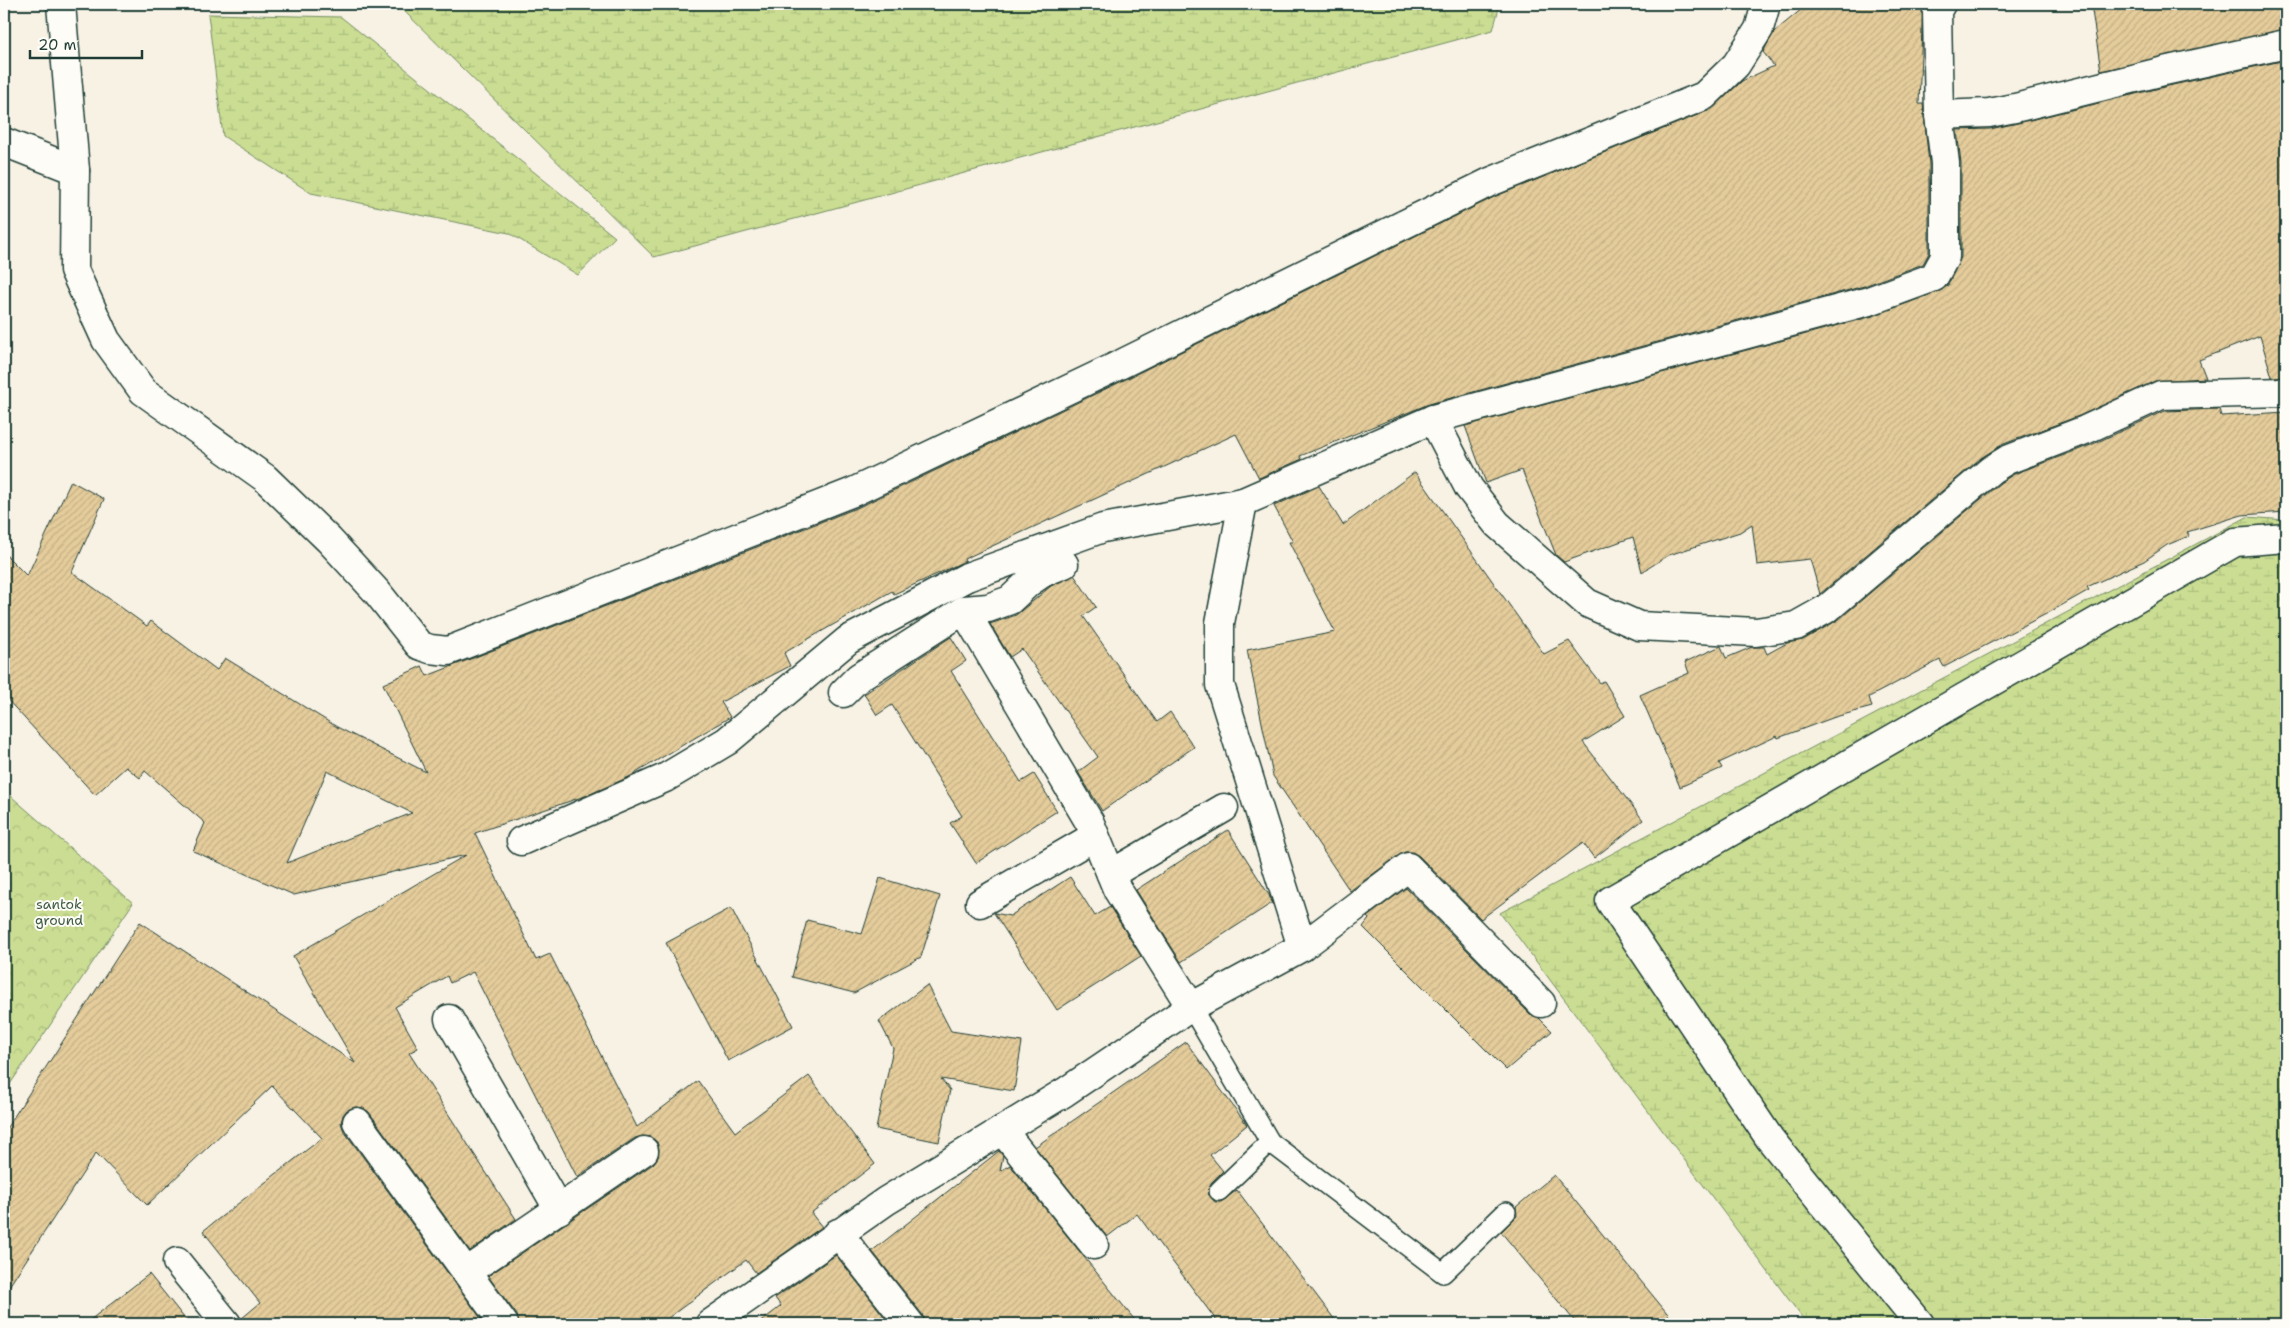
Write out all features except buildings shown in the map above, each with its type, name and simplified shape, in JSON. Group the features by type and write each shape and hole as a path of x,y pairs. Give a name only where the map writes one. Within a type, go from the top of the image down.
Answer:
{"street":[{"path":"61,4 75,170 74,270 106,340 143,391 264,478 329,540 377,592 419,644 430,649 448,652 853,492 1111,369 1490,182 1704,96 1736,65 1759,29 1766,4"},
{"path":"521,841 665,778 727,741 848,640 967,578 1103,528 1243,502 1432,419 1869,301 1934,277 1945,257 1945,163 1939,115 1938,11 1941,4"},
{"path":"1939,115 1989,113 2015,108 2164,71 2286,44"},
{"path":"4,142 75,170"},
{"path":"1432,419 1469,488 1497,524 1587,603 1639,626 1756,632 1796,626 1828,608 1991,470 2007,460 2085,430 2161,395 2286,392"},
{"path":"1243,502 1220,623 1220,685 1302,947"},
{"path":"1920,1324 1770,1139 1610,901 2235,542 2286,538"},
{"path":"843,693 859,677 964,610 988,608 1010,600 1028,582 1044,572 1064,564"},
{"path":"964,610 1090,823 1117,889 1191,1007"},
{"path":"1111,874 1224,808"},
{"path":"980,903 1095,836"},
{"path":"710,1324 838,1233 1066,1092 1191,1007 1302,947 1408,867 1540,1003"},
{"path":"449,1019 559,1210"},
{"path":"357,1122 504,1324"},
{"path":"1002,1130 1094,1245"},
{"path":"468,1272 644,1151"},
{"path":"838,1233 910,1324"},
{"path":"177,1262 227,1324"}],"lane":[{"path":"1191,1007 1270,1142 1443,1274 1506,1212"},
{"path":"1219,1191 1270,1142"}],"green space":[{"path":"397,4 1500,4 1493,30 654,257"},
{"path":"208,14 341,17 615,237 578,275 509,233 311,193 223,136"},
{"path":"2247,517 2286,520 2286,1324 1807,1324 1500,913"},
{"name":"santok ground","path":"4,788 133,903 4,1093"}]}
